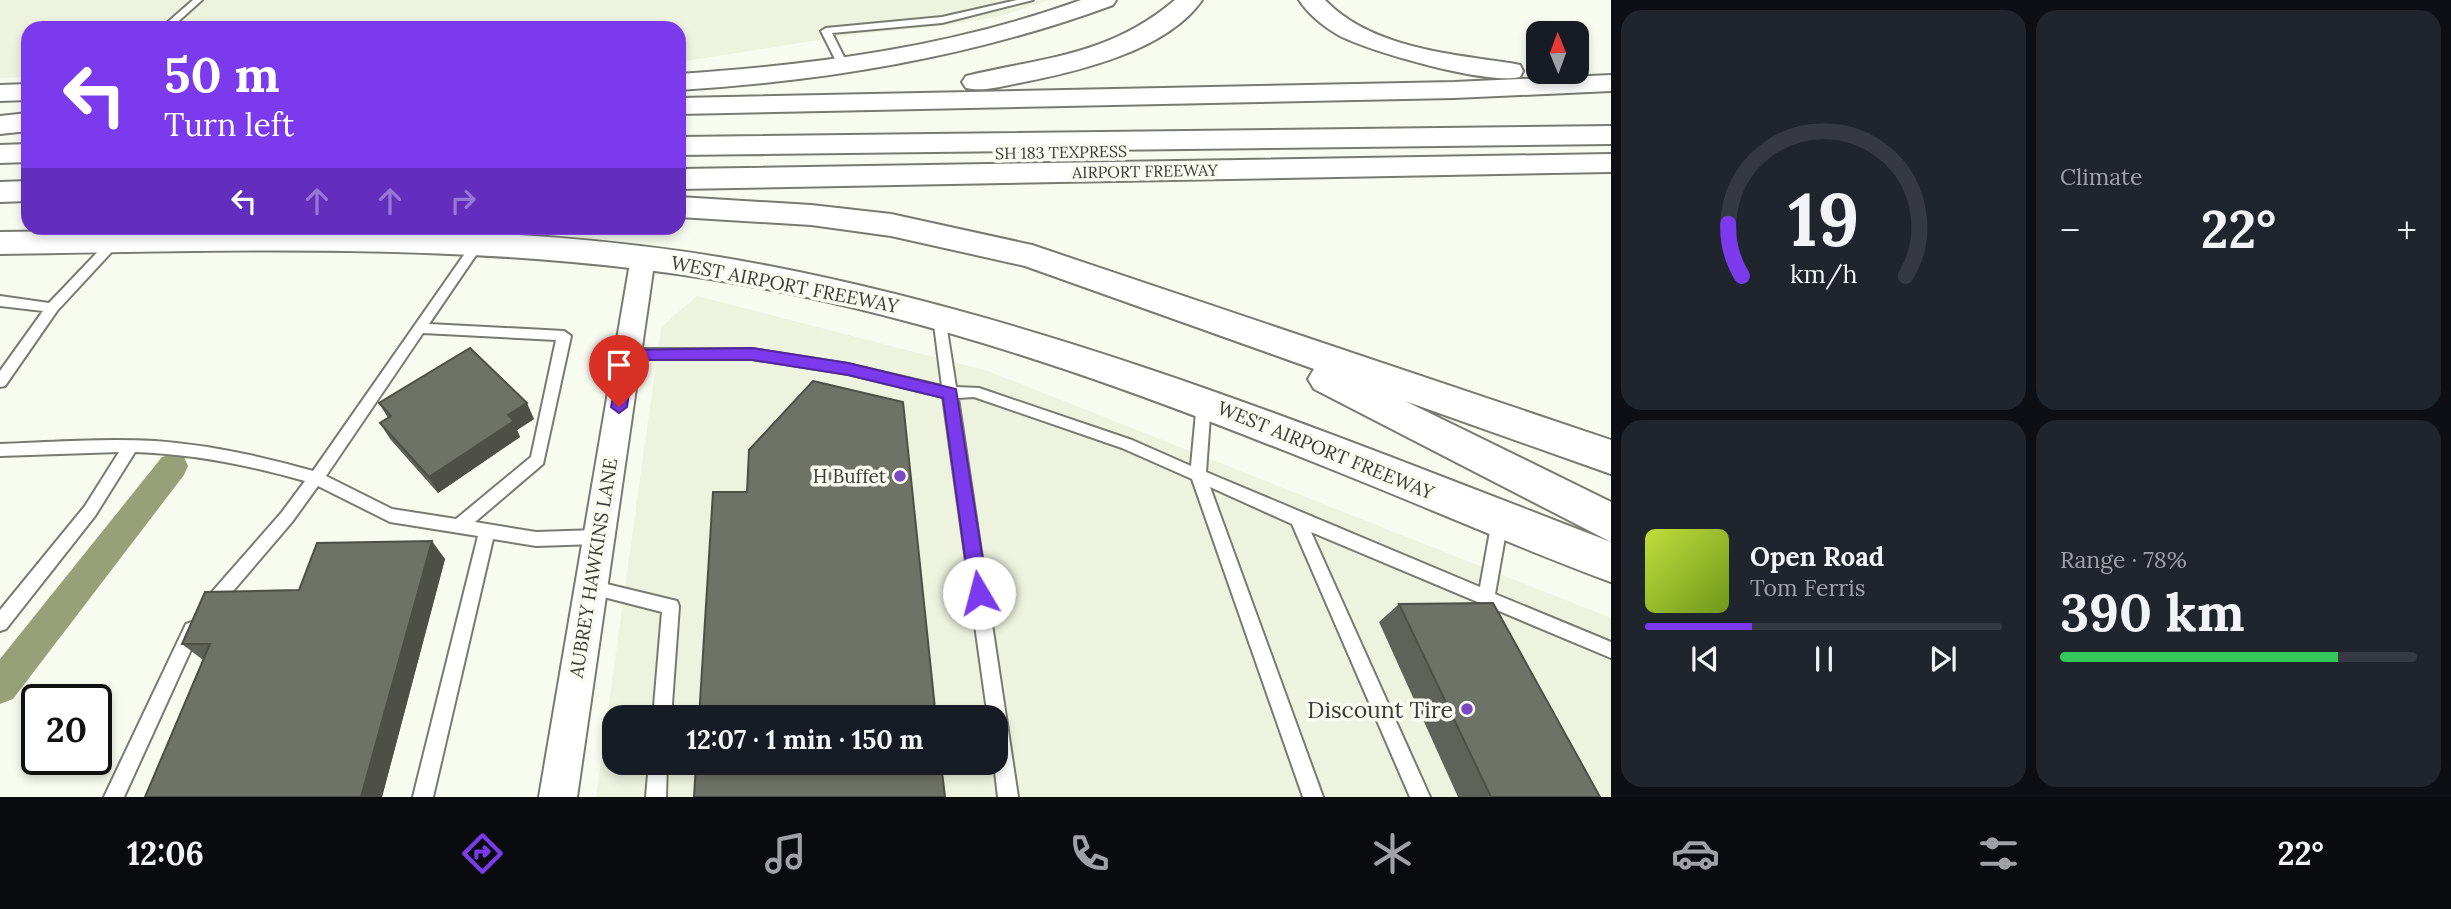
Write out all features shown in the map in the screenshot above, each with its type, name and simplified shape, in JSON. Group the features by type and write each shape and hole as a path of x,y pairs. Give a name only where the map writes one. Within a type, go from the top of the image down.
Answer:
{"main road":[{"path":"686,81 844,67 996,35 1104,0"},
{"path":"686,105 918,89 1019,74 1111,49 1147,32 1190,0"},
{"path":"1311,0 1337,22 1367,38 1404,51 1495,69 1611,82"},
{"path":"686,105 1454,90 1611,82"},
{"path":"0,93 21,92"},
{"path":"686,126 1611,118"},
{"path":"0,125 21,123"},
{"path":"0,131 21,131"},
{"name":"SH 183 TEXPRESS","path":"686,146 1611,135"},
{"name":"SH 183 TEXPRESS","path":"686,157 1611,146"},
{"path":"0,154 21,153"},
{"name":"AIRPORT FREEWAY","path":"686,179 1611,163"},
{"path":"0,166 21,165"},
{"path":"963,174 1096,184 1611,190"},
{"path":"0,192 21,191"},
{"path":"686,207 811,215 891,225 1032,256 1125,286 1611,457"},
{"name":"WEST AIRPORT FREEWAY","path":"0,243 405,238 643,257 814,286 940,317 1068,355 1204,402 1611,562"},
{"path":"1125,286 1265,349 1611,523"}],"street":[{"name":"AUBREY HAWKINS LANE","path":"558,797 643,257"}],"lane":[{"path":"174,21 198,0"},
{"path":"844,67 826,31 942,20 1029,0"},
{"path":"0,382 52,308 114,242"},
{"path":"114,797 195,623 288,517 479,242"},
{"path":"0,301 52,308"},
{"path":"940,317 1009,797"},
{"path":"419,328 564,336 538,460 458,526"},
{"path":"627,354 752,354 848,369 950,393 974,392 1127,444 1611,650"},
{"path":"1204,402 1198,475 1313,797"},
{"path":"0,623 90,511 131,446"},
{"path":"0,450 131,446 204,452 268,464 316,478 390,515 536,539 597,537"},
{"path":"1298,519 1420,797"},
{"path":"1486,597 1500,519"},
{"path":"423,797 487,531"},
{"path":"589,587 671,606 663,705"},
{"path":"656,797 657,775"}],"shaded area":[{"path":"0,0 1050,0 997,17 949,25 858,34 686,61 686,21 21,21 21,77 0,78"},
{"path":"697,296 988,371 1611,618 1611,797 596,797 602,754 602,775 1008,775 1008,705 609,705 661,327"}],"building":[{"path":"470,348 527,403 508,415 514,421 429,477 380,423 391,416 379,403"},
{"path":"813,381 903,402 935,705 700,705 713,492 747,492 749,450"},
{"path":"432,541 361,797 145,797 210,644 182,644 205,592 299,590 317,543"},
{"path":"1493,603 1600,797 1491,797 1399,604"},
{"path":"695,775 942,775 945,797 694,797"}],"waterway":[{"path":"0,687 173,466"}],"place":[{"name":"H Buffet","path":"900,476"},
{"name":"Discount Tire","path":"1467,709"}],"route":[{"path":"619,407 627,354 752,354 848,369 950,393 979,593"}]}
